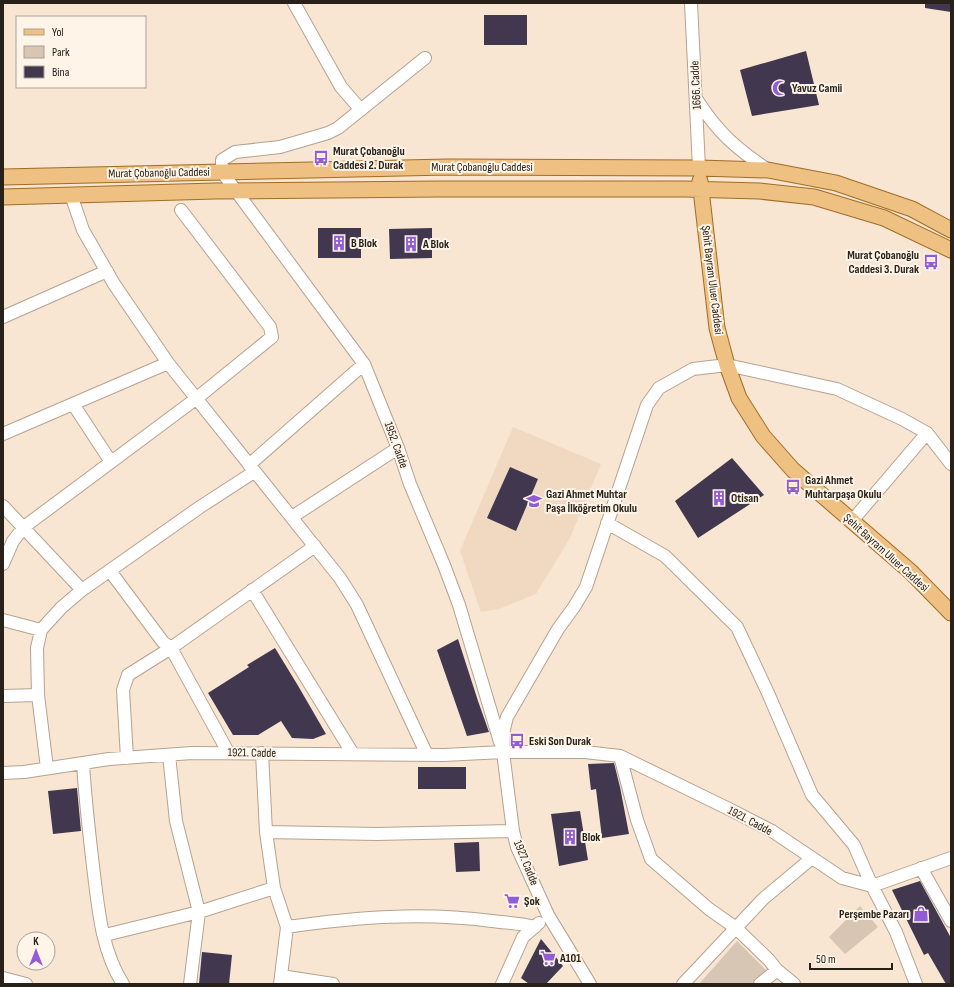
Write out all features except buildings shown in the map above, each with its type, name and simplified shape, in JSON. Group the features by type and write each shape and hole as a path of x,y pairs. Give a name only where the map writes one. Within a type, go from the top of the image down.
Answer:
{"main road":[{"name":"Murat Çobanoğlu Caddesi","path":"3,177 448,167 699,168 768,170 844,186 912,209 951,230"},
{"name":"Şehit Bayram Uluer Caddesi","path":"699,168 717,328 727,365 739,398 764,436 793,470 910,572 951,613"},
{"name":"Murat Çobanoğlu Caddesi","path":"3,197 234,191 439,189 759,191 814,197 884,218 951,250"}],"street":[{"path":"294,3 341,87 360,110"},
{"name":"1666. Cadde","path":"690,3 697,99 699,168"},
{"path":"222,172 222,160 235,152 280,147 312,139 338,128 425,58"},
{"path":"697,99 713,123 736,147 768,170"},
{"name":"1952. Cadde","path":"222,172 234,191 364,364 398,448 410,484 459,605 503,752"},
{"path":"71,195 83,230 114,284 168,363 340,578 357,605 427,755"},
{"path":"3,564 13,541 24,527 197,398 272,337 270,327 181,210"},
{"path":"3,318 107,271"},
{"path":"3,434 168,363"},
{"path":"47,768 38,694 37,648 41,630 61,608 82,590 252,469 364,364"},
{"path":"503,752 504,729 507,717 558,629 586,587 647,405 659,388 693,369 727,365 838,389 927,433 951,464"},
{"path":"73,404 111,462"},
{"path":"851,522 927,433"},
{"path":"292,517 398,448"},
{"path":"3,506 82,590"},
{"path":"607,523 665,556 737,627 768,692 812,795 854,845 872,886 896,932 916,984"},
{"path":"127,758 123,690 128,675 171,648 315,546"},
{"path":"110,571 163,642 171,648 228,752"},
{"path":"252,590 353,754"},
{"path":"3,620 41,630"},
{"path":"3,696 38,694"},
{"name":"1921. Cadde","path":"3,773 127,758 228,752 427,755 503,752 585,752 620,756 772,831 842,878 872,886"},
{"name":"1927. Cadde","path":"503,752 513,831 517,847 548,915 561,939 590,984"},
{"path":"262,753 266,832 274,888 288,927 280,980 333,984"},
{"path":"169,755 176,821 199,912 190,984"},
{"path":"620,756 637,820 651,859 709,910 736,928 769,960 776,970 794,984"},
{"path":"83,763 85,798 99,910 114,970 123,984"},
{"path":"266,832 377,834 513,831"},
{"path":"683,984 763,898 812,858"},
{"path":"872,886 951,858"},
{"path":"921,868 951,922"},
{"path":"105,935 199,912 274,888"},
{"path":"288,927 335,920 405,915 455,916 534,927"},
{"path":"502,984 523,937 548,915"},
{"path":"760,984 776,970"},
{"path":"3,978 26,984"}],"shaded area":[{"name":"Gazi Ahmet Muhtar Paşa İlköğretim Okulu","path":"513,427 601,464 570,538 536,594 499,609 481,612 460,551"}],"green space":[{"path":"860,906 878,927 845,954 829,937"},
{"path":"737,941 768,972 754,984 699,984"}],"place":[{"name":"Yavuz Camii","path":"780,88"},
{"name":"Murat Çobanoğlu Caddesi 2. Durak","path":"321,158"},
{"name":"B Blok","path":"339,243"},
{"name":"A Blok","path":"411,244"},
{"name":"Murat Çobanoğlu Caddesi 3. Durak","path":"931,262"},
{"name":"Gazi Ahmet Muhtarpaşa Okulu","path":"793,487"},
{"name":"Otisan","path":"719,498"},
{"name":"Gazi Ahmet Muhtar Paşa İlköğretim Okulu","path":"534,501"},
{"name":"Eski Son Durak","path":"517,741"},
{"name":"Blok","path":"570,837"},
{"name":"Şok","path":"512,901"},
{"name":"Perşembe Pazarı","path":"921,914"},
{"name":"A101","path":"548,958"}]}
